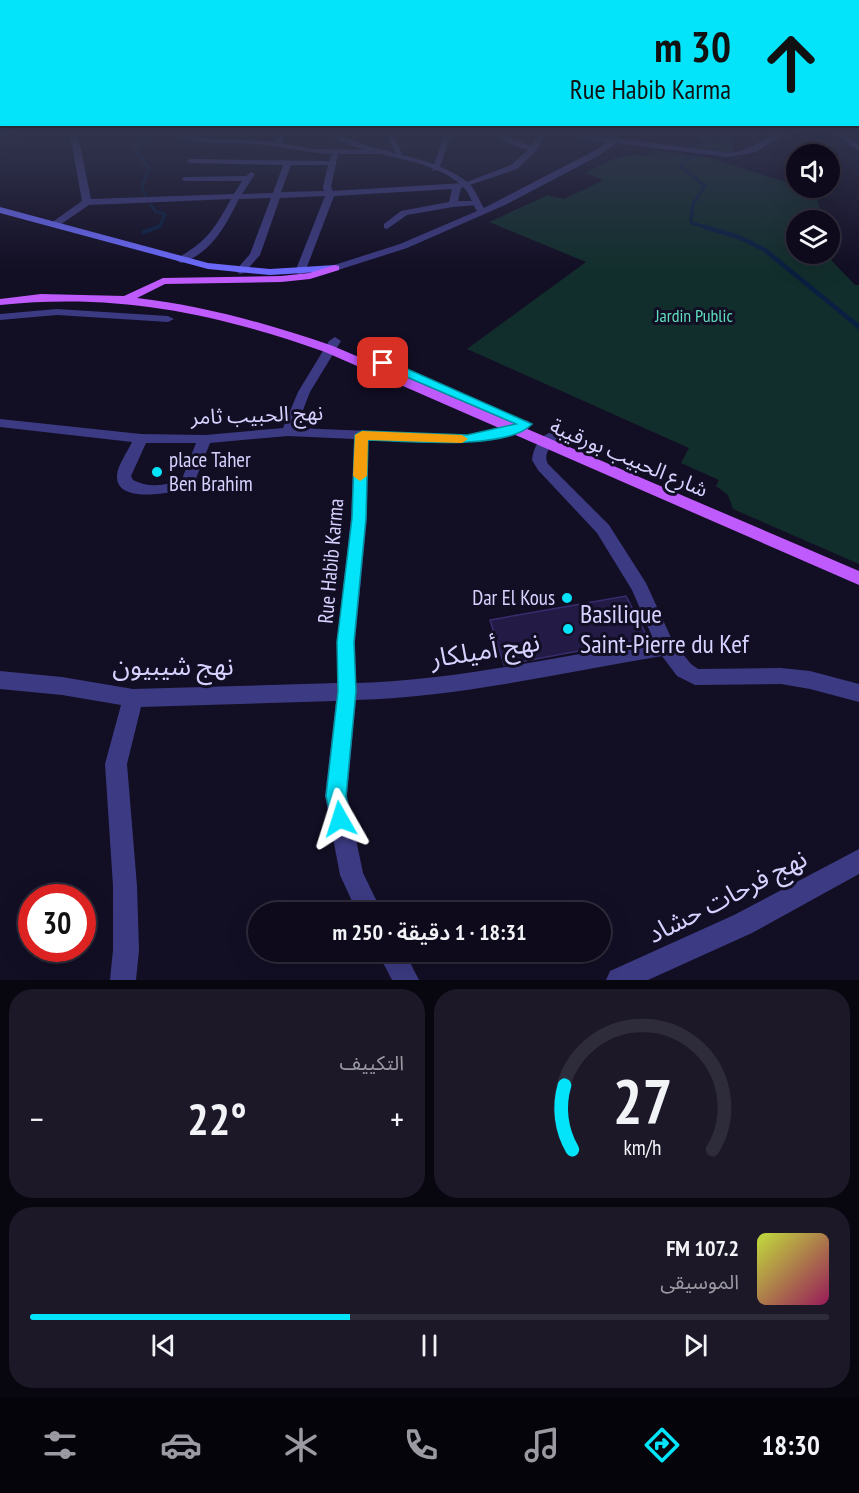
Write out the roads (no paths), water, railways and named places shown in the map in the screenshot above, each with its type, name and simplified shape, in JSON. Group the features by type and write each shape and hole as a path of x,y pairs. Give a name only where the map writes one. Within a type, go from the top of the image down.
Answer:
{"main road":[{"path":"0,210 181,260 240,271 300,272 335,268"},
{"path":"131,296 163,281 280,279 310,276 335,268"},
{"name":"شارع الحبيب بورقيبة","path":"0,296 68,289 131,296 274,328 332,345 859,578"},
{"name":"شارع الحبيب بورقيبة","path":"0,302 47,296 131,296"},
{"name":"شارع الحبيب بورقيبة","path":"549,440 859,569"}],"street":[{"path":"82,178 87,202"},
{"path":"185,179 248,178"},
{"path":"181,260 200,251 211,242 222,225 234,198 248,178"},
{"path":"240,271 255,255 282,178"},
{"path":"300,272 330,194 327,187 329,178"},
{"path":"448,178 461,185 482,212"},
{"path":"54,225 87,202 330,194 461,185 482,178"},
{"path":"335,268 412,244 550,178"},
{"path":"453,204 461,185"},
{"path":"387,226 404,213 453,204 475,203"},
{"path":"0,317 57,312 168,319"},
{"path":"288,432 304,392 332,345"},
{"name":"نهج الحبيب ثامر","path":"0,423 141,438 205,439 288,432 467,439 520,427"},
{"name":"Rue Habib Karma","path":"362,435 359,518 346,642 347,691 336,796 352,875 365,902"},
{"path":"141,438 124,476 126,483 138,489 166,489 188,482 205,439"},
{"path":"549,440 539,454 543,467 603,529 640,588 666,648 684,670 695,677 781,676 810,680 859,693"},
{"name":"نهج أميلكار","path":"347,691 405,690 478,682 569,663 666,648"},
{"name":"نهج شيبيون","path":"0,680 62,686 133,698 347,691"},
{"path":"123,980 126,950 125,886 116,764 133,698"},
{"name":"نهج فرحات حشاد","path":"630,978 743,924 858,863"},
{"path":"396,962 406,980"}],"waterway":[{"path":"145,178 142,186 146,198"},
{"path":"695,178 705,186 693,204 691,223 710,228"},
{"path":"151,205 156,212 165,214 160,226 154,228"},
{"path":"144,232 158,227"},
{"path":"705,227 739,237 765,250 859,327"}],"place":[{"name":"place Taher Ben Brahim","path":"157,472"},
{"name":"Dar El Kous","path":"567,598"},
{"name":"Basilique Saint-Pierre du Kef","path":"568,629"}],"park label":[{"name":"Jardin Public","path":"694,316"}]}
